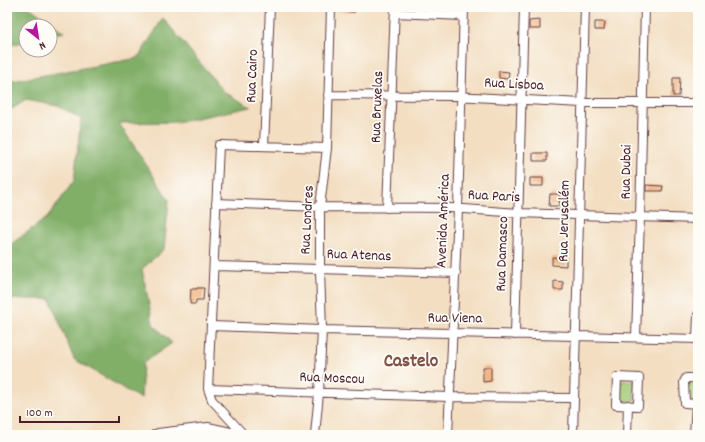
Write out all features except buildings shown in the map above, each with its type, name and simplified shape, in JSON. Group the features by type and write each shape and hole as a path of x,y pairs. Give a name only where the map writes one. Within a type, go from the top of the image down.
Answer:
{"street":[{"name":"Rua Cairo","path":"264,146 270,7"},
{"name":"Rua Londres","path":"315,435 320,393 322,330 320,208 327,148 332,7"},
{"name":"Rua Damasco","path":"514,335 524,7"},
{"name":"Rua Jerusalém","path":"573,435 585,7"},
{"name":"Rua Dubai","path":"636,337 645,7"},
{"path":"395,10 463,11"},
{"name":"Rua Bruxelas","path":"387,208 393,95 395,10"},
{"name":"Avenida América","path":"448,435 456,273 463,11"},
{"name":"Rua Lisboa","path":"328,95 461,96 582,103 698,103"},
{"path":"244,435 212,400 208,389 218,144 327,148"},
{"name":"Rua Paris","path":"216,203 320,208 458,209 518,213 698,219"},
{"name":"Rua Atenas","path":"214,266 456,273"},
{"path":"698,315 698,339"},
{"name":"Rua Viena","path":"211,326 698,339"},
{"path":"694,435 697,404 685,403 684,382 688,377 698,378"},
{"name":"Rua Moscou","path":"208,389 449,397 574,398"},
{"path":"627,435 628,405"},
{"path":"154,435 158,433 208,427 244,435"}],"green space":[{"path":"7,7 29,7 44,18 18,18 18,43 7,46"},
{"path":"163,18 224,92 251,107 177,122 119,123 169,200 164,249 142,269 153,324 172,343 143,363 141,399 74,359 50,299 7,299 7,247 48,217 74,181 81,119 58,106 26,100 7,112 7,82 138,58"},
{"path":"58,28 64,32 58,33"},
{"path":"621,381 635,381 634,401 620,401"},
{"path":"686,382 698,382 698,402 686,402"}],"district":[{"name":"Castelo","path":"411,362"}]}
